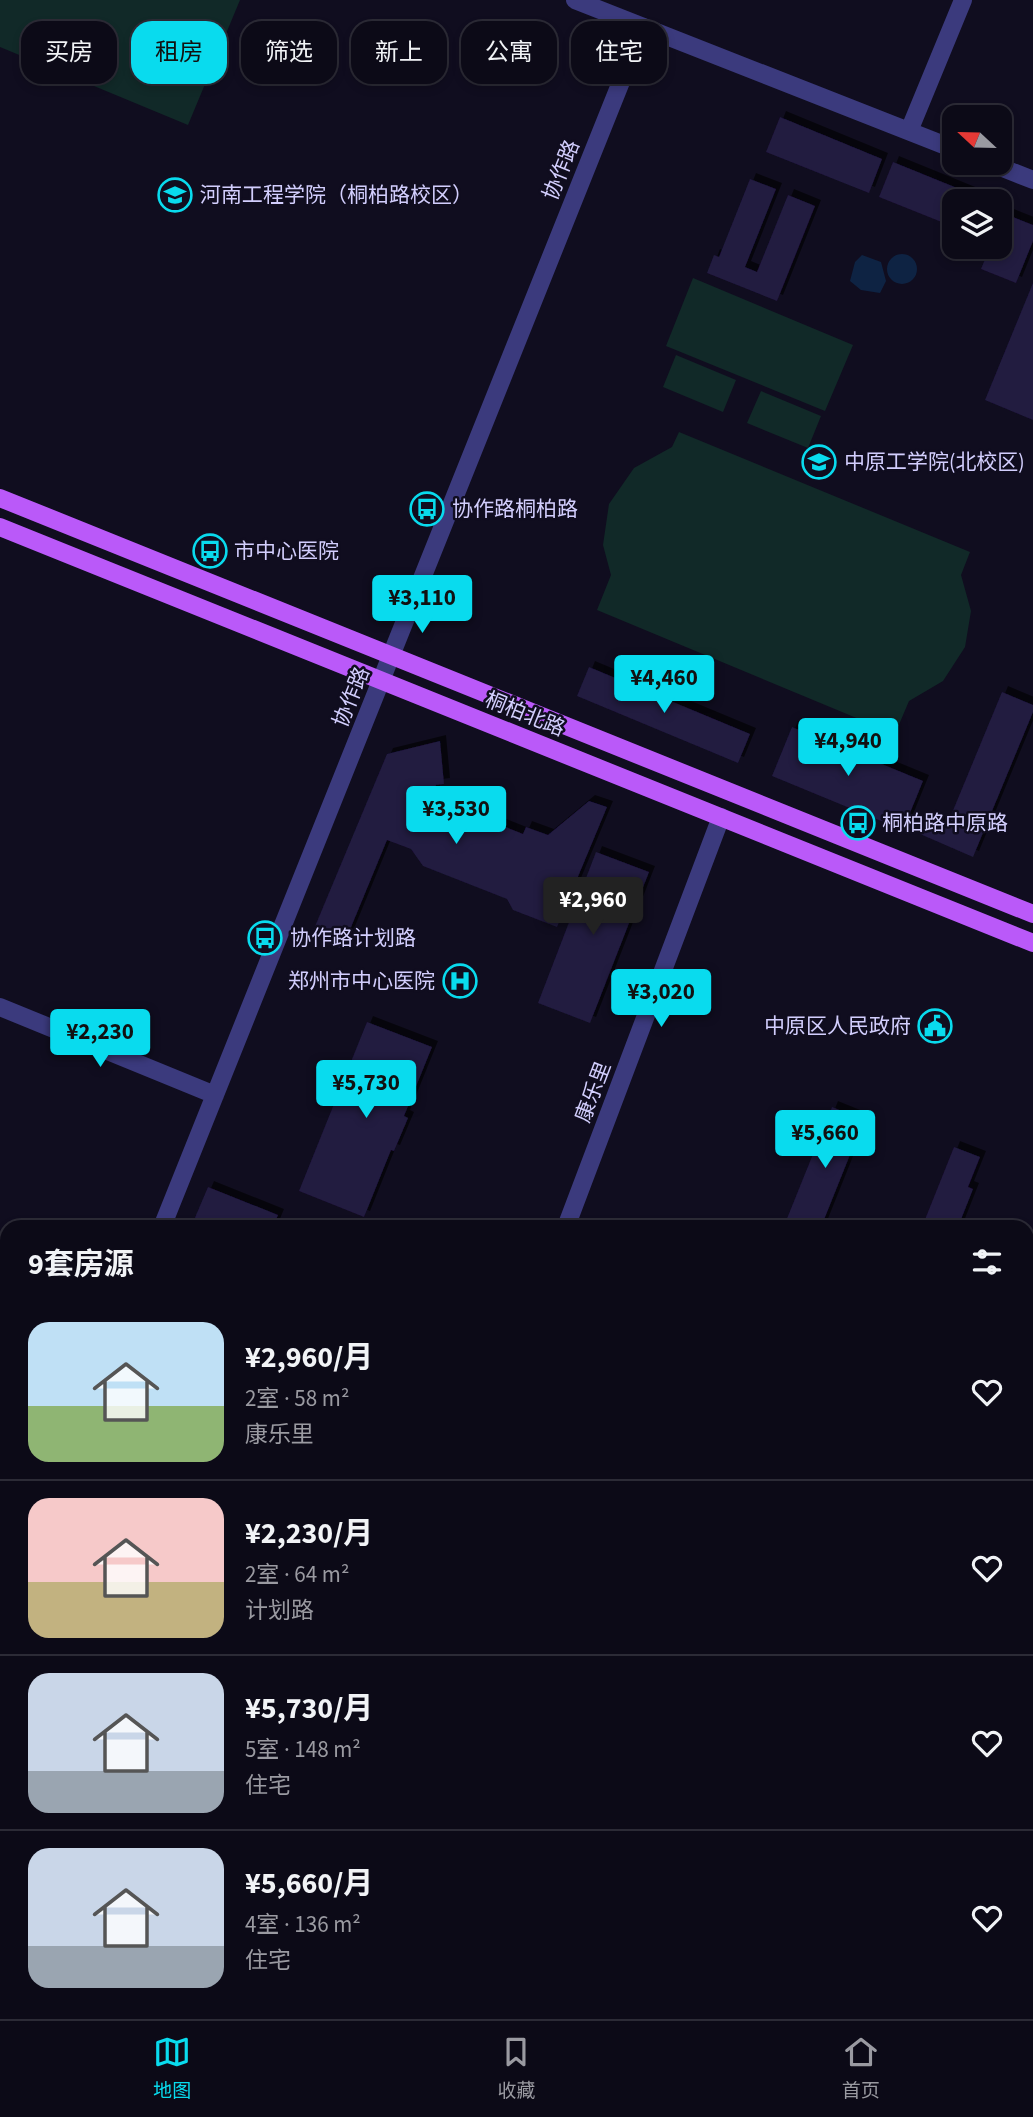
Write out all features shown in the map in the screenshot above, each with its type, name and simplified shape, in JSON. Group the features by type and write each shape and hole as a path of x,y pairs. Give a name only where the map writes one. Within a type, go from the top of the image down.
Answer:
{"main road":[{"name":"桐柏北路","path":"0,498 1033,914"},
{"name":"桐柏北路","path":"0,527 1033,943"}],"street":[{"path":"575,0 628,21"},
{"path":"909,131 963,0"},
{"path":"667,36 942,144"},
{"name":"协作路","path":"165,1220 620,84"},
{"path":"1012,172 1033,180"},
{"name":"康乐里","path":"569,1220 721,817"},
{"path":"0,1007 215,1095"}],"green space":[{"path":"0,0 240,0 227,31 227,21 131,21 131,84 205,84 188,125 89,84 117,84 117,21 21,21 21,56 0,47"},
{"path":"693,278 853,345 825,411 666,346"},
{"path":"676,355 736,380 723,412 663,387"},
{"path":"761,391 821,416 808,448 747,423"},
{"path":"679,432 970,552 961,575 971,611 965,647 943,681 909,701 895,734 597,610 611,575 603,545 609,504 634,468 672,447"}],"water":[{"path":"902,254 908,255 916,263 916,275 908,283 902,284 896,283 888,275 887,269 888,263 896,255"},
{"path":"862,255 881,262 886,281 880,293 861,290 850,281 855,262"}],"building":[{"path":"780,117 882,159 869,193 766,152"},
{"path":"893,162 959,189 942,189 942,222 879,197"},
{"path":"750,179 776,189 745,267 757,272 788,195 815,206 777,301 707,273 714,255 719,257"},
{"path":"1012,217 1033,225 1033,241 1016,283 981,269 985,259 1012,259"},
{"path":"1033,283 1033,420 985,400"},
{"path":"589,667 750,734 738,763 577,696"},
{"path":"1002,692 1033,705 1033,712 973,857 920,834 927,817 947,825"},
{"path":"792,727 923,781 903,830 772,776"},
{"path":"440,741 444,784 436,785 432,798 523,834 526,827 548,835 589,801 607,807 557,927 513,910 507,899 423,866 411,849 387,840 342,949 311,936 387,754"},
{"path":"596,852 649,872 590,1023 538,1003"},
{"path":"367,1022 432,1047 404,1116 408,1118 394,1151 391,1150 364,1217 299,1191"},
{"path":"832,1107 864,1120 824,1220 786,1220"},
{"path":"954,1147 980,1157 968,1187 973,1189 961,1220 925,1220"},
{"path":"208,1187 278,1215 276,1220 194,1220"}],"place":[{"name":"河南工程学院（桐柏路校区）","path":"175,195"},
{"name":"中原工学院(北校区)","path":"819,462"},
{"name":"协作路桐柏路","path":"427,509"},
{"name":"市中心医院","path":"210,551"},
{"name":"桐柏路中原路","path":"858,823"},
{"name":"协作路计划路","path":"265,938"},
{"name":"郑州市中心医院","path":"460,981"},
{"name":"中原区人民政府","path":"935,1026"}]}
